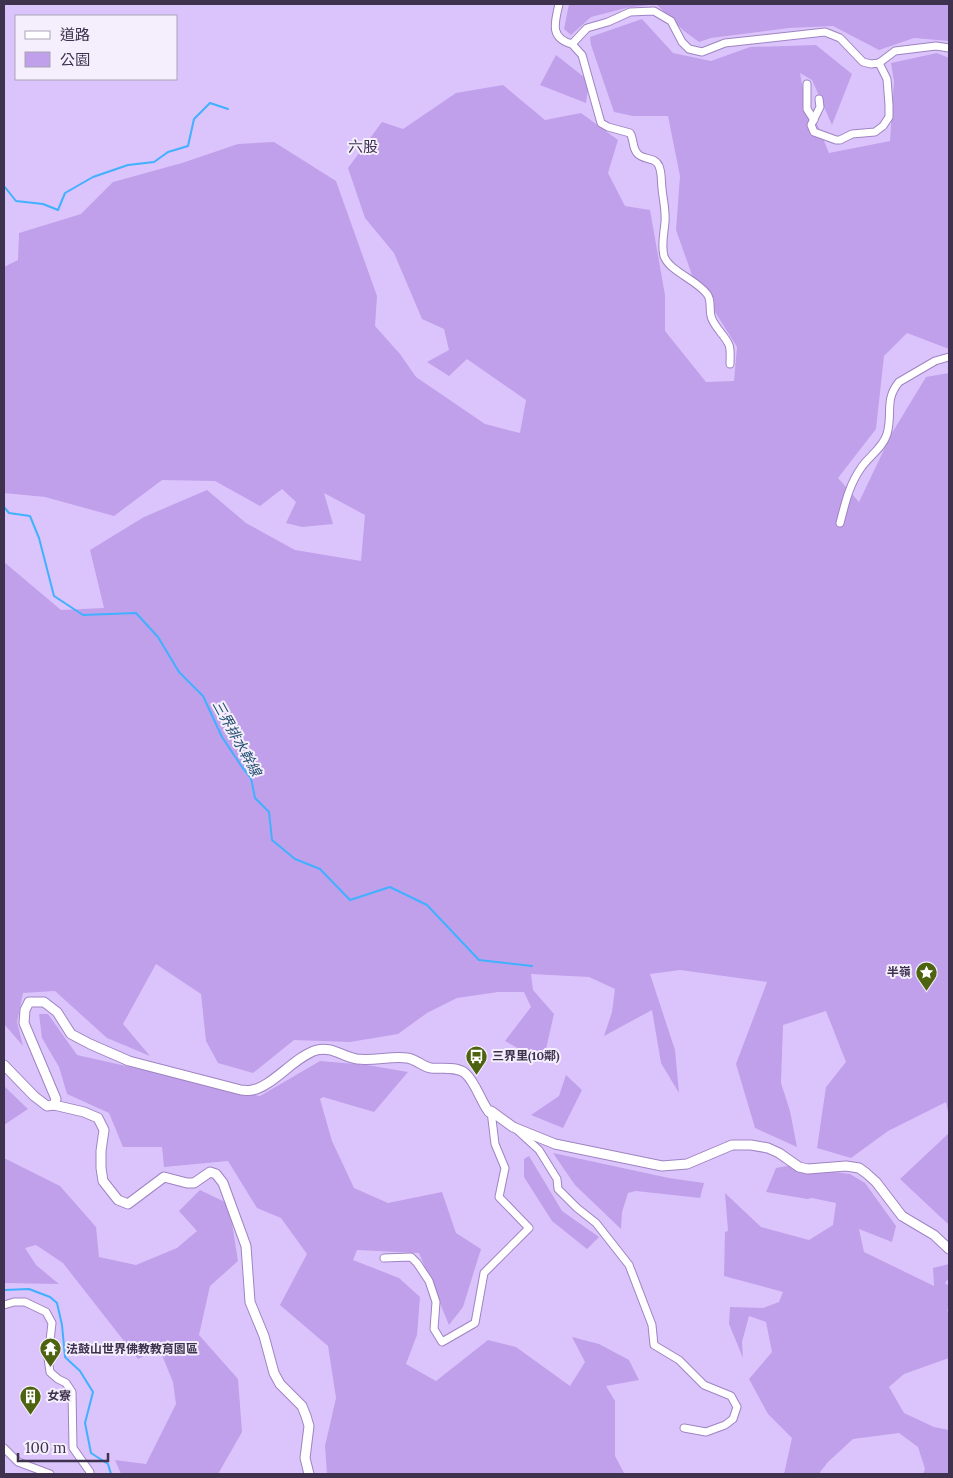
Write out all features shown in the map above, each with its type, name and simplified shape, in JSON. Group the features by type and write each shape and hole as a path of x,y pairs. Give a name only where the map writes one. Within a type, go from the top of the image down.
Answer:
{"street":[{"path":"559,4 554,23 556,34 562,41 572,44 582,55 601,124 630,133 636,153 658,163 661,170 665,206 662,242 664,257 669,264 696,283 707,294 710,302 711,317 729,346 730,364"},
{"path":"572,44 587,28 608,22 630,12 654,11 671,21 688,49 702,52 725,43 825,32 840,38 863,62 871,64 879,63 895,51 936,46 949,48"},
{"path":"819,99 820,107 811,125 814,132 840,140 852,134 875,132 883,126 889,117 887,79 879,63"},
{"path":"807,84 808,109 814,120"},
{"path":"840,523 850,486 886,436 889,424 889,403 895,387 899,382 935,361 949,357"},
{"path":"54,1105 56,1099 51,1085 24,1023 25,1010 29,1002 44,1002 57,1012 71,1034 129,1061 241,1090 252,1090 261,1087 306,1055 318,1050 332,1050 355,1059 412,1059 429,1068 456,1069 464,1072 489,1112 491,1111 513,1127 539,1150 557,1180 558,1189 596,1223 629,1265 652,1325 654,1346 679,1360 704,1385 731,1396 738,1407 733,1419 725,1426 706,1432 684,1428"},
{"path":"4,1065 47,1106 54,1105 84,1112 98,1118 104,1130 101,1151 103,1181 118,1200 128,1204 164,1177 186,1183 194,1183 210,1172 216,1174 223,1183 246,1246 250,1302 264,1336 274,1373 280,1384 302,1406 309,1426 305,1458 309,1474"},
{"path":"384,1258 411,1257 417,1263 429,1281 436,1302 434,1329 442,1342 475,1323 484,1272 529,1228 499,1196 505,1168 495,1144 491,1111"},
{"path":"513,1127 555,1144 662,1166 687,1164 732,1145 751,1145 773,1150 799,1167 808,1169 846,1166 858,1168 876,1182 902,1216 934,1235 949,1249"},
{"path":"4,1305 14,1302 25,1302 46,1312 52,1323 48,1358 50,1372 66,1384 72,1392 73,1448 90,1474"},
{"path":"4,1448 18,1462 50,1474"}],"green space":[{"path":"569,4 656,4 626,8 591,17 571,35 564,29"},
{"path":"656,4 949,4 949,41 914,38 879,50 833,26 789,28 711,38 699,42 684,31"},
{"path":"642,19 673,53 711,61 750,47 816,45 852,74 832,125 812,80 800,73 803,90 829,153 890,141 894,81 891,63 937,53 949,58 949,349 907,333 884,356 876,429 838,478 859,502 892,433 926,377 949,373 949,1117 946,1102 888,1131 851,1158 817,1148 826,1087 846,1062 826,1011 783,1025 781,1083 790,1111 797,1147 755,1128 736,1064 767,982 680,970 650,974 675,1050 679,1093 661,1063 652,1010 604,1036 612,1012 615,989 589,977 531,974 533,990 554,1014 543,1062 505,1041 531,1007 524,992 498,992 457,998 427,1013 398,1034 350,1042 294,1040 253,1073 218,1063 206,1041 201,994 156,964 123,1024 150,1056 107,1038 55,991 23,993 17,1022 23,1046 4,1024 4,562 61,610 104,608 90,550 144,517 207,490 246,523 295,550 361,561 365,515 324,493 333,524 302,527 286,523 296,502 282,489 260,506 215,481 162,480 114,516 45,497 4,493 4,267 18,260 19,233 81,214 113,182 182,163 238,144 274,142 336,181 377,296 375,326 400,354 416,377 485,424 520,433 526,400 467,359 449,376 427,362 449,350 444,329 422,319 394,253 365,218 348,168 382,122 403,129 456,93 503,85 545,120 581,113 618,140 608,173 625,206 650,210 665,295 665,331 706,382 734,381 737,347 692,275 676,230 680,176 668,116 633,116 614,112 591,45 590,37"},
{"path":"556,55 589,81 586,103 540,85"},
{"path":"39,1014 48,1014 77,1055 260,1096 320,1061 367,1065 408,1072 374,1112 323,1097 320,1099 332,1141 354,1188 388,1203 442,1192 456,1233 481,1249 463,1307 449,1325 419,1253 357,1250 353,1260 399,1278 420,1297 417,1335 406,1364 436,1381 488,1340 516,1347 570,1386 585,1362 572,1337 599,1344 629,1360 639,1380 606,1386 615,1401 615,1456 624,1473 327,1474 325,1446 336,1398 328,1346 280,1305 307,1254 281,1218 257,1208 228,1161 164,1167 162,1147 123,1147 109,1113 67,1094 59,1067 42,1038"},
{"path":"566,1075 582,1090 563,1128 531,1115 559,1096"},
{"path":"4,1086 28,1109 4,1125"},
{"path":"949,1133 949,1225 900,1179"},
{"path":"553,1153 669,1178 704,1183 700,1198 636,1191 628,1193 622,1212 621,1229 575,1185"},
{"path":"529,1156 562,1211 599,1237 587,1249 552,1221 524,1177 524,1159"},
{"path":"4,1158 60,1186 96,1227 99,1257 136,1265 177,1248 197,1231 179,1211 200,1190 229,1204 238,1261 210,1286 199,1335 238,1379 242,1432 218,1474 121,1474 115,1460 146,1464 176,1404 173,1382 159,1348 138,1359 63,1263 36,1245 25,1248 36,1265 59,1284 4,1283"},
{"path":"787,1166 850,1174 865,1183 896,1226 892,1242 859,1229 864,1252 934,1286 933,1268 949,1264 949,1278 945,1283 949,1286 949,1308 947,1310 949,1314 949,1358 904,1374 889,1387 904,1413 934,1427 949,1430 949,1474 923,1474 925,1469 918,1447 899,1433 853,1439 828,1462 820,1472 821,1474 784,1474 792,1438 768,1414 749,1379 772,1352 766,1322 749,1316 742,1342 743,1358 729,1324 730,1307 763,1308 779,1302 783,1292 724,1276 725,1232 728,1231 725,1193 761,1227 809,1240 833,1225 836,1203 766,1192 776,1168"}],"waterway":[{"path":"4,186 16,201 43,204 58,210 65,193 93,177 128,165 154,162 168,152 188,146 194,119 210,103 228,109"},
{"name":"三界排水幹線","path":"4,507 9,513 30,516 39,538 54,596 83,615 136,613 158,637 179,672 203,696 222,737 251,778 255,798 269,812 272,840 295,859 320,869 350,900 390,887 427,905 479,960 532,966"},
{"path":"4,1290 29,1289 50,1297 57,1303 62,1325 65,1357 80,1371 93,1392 85,1423 91,1453 108,1464 111,1474"}],"place":[{"name":"半嶺","path":"927,991"},
{"name":"三界里(10鄰)","path":"476,1075"},
{"name":"法鼓山世界佛教教育園區","path":"50,1368"},
{"name":"女寮","path":"31,1415"}],"district":[{"name":"六股","path":"363,147"}]}
